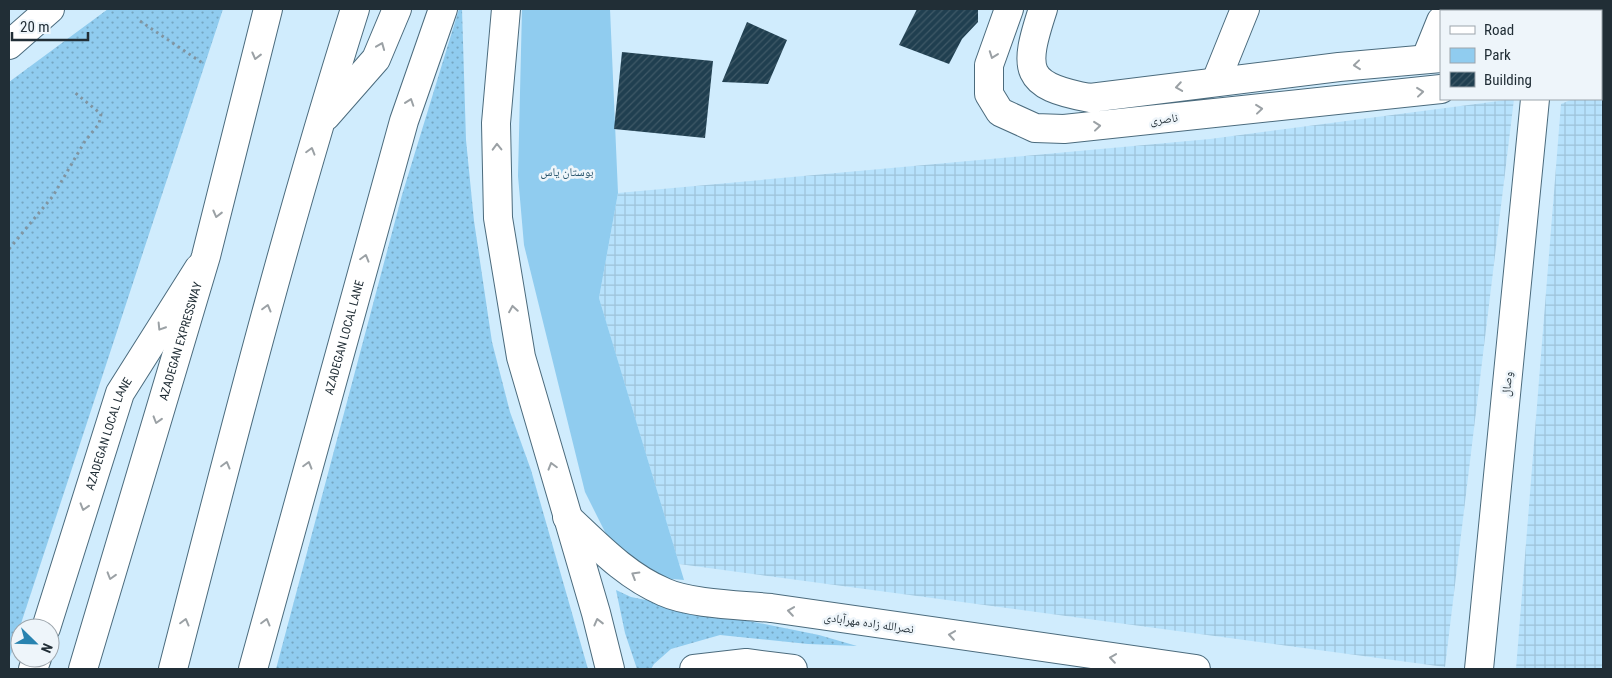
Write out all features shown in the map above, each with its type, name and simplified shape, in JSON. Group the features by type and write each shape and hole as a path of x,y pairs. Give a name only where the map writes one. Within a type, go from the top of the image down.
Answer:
{"main road":[{"path":"9,45 50,9"},
{"name":"AZADEGAN EXPRESSWAY","path":"83,669 206,256 268,9"},
{"path":"173,669 271,293 318,124 355,9"},
{"path":"318,124 376,59 397,9"},
{"name":"AZADEGAN LOCAL LANE","path":"253,669 404,121 443,9"},
{"path":"506,9 496,123 498,218 521,358 596,613 610,669"},
{"name":"ناصری","path":"1009,9 989,65 988,94 1000,112 1035,128 1064,129 1440,90"},
{"path":"1043,9 1034,34 1030,62 1039,81 1061,93 1090,98 1216,81 1434,58 1440,26"},
{"path":"1216,81 1245,9"},
{"name":"وصال","path":"1480,669 1535,100"},
{"name":"AZADEGAN LOCAL LANE","path":"49,618 120,393 206,256"},
{"name":"نصرالله زاده مهرآبادی","path":"567,517 619,566 665,593 712,603 771,608 1196,669"},
{"path":"694,669 746,663 793,669"}],"path":[{"path":"140,21 204,64"},
{"path":"9,249 53,196 85,141 99,124 101,114 73,91"}],"shaded area":[{"path":"1602,88 1603,669 1516,669 1561,104 1571,100 1602,100"},
{"path":"1514,100 1445,667 679,564 599,298 618,193 1210,139"}],"green space":[{"path":"108,9 223,9 23,618 10,618 9,660 9,82"},
{"path":"459,9 462,9 466,140 474,221 492,342 510,412 531,470 588,669 276,669 402,195"},
{"name":"بوستان یاس","path":"522,9 610,9 618,193 599,298 684,580 661,578 612,546 585,492 524,245 518,176"},
{"path":"616,590 631,597 819,635 857,646 808,644 720,635 671,649 651,669 637,669 625,633"}],"building":[{"path":"917,9 978,9 978,22 962,39 949,64 899,45"},
{"path":"747,22 787,40 768,84 722,82"},
{"path":"622,52 713,61 705,138 614,129"}]}
